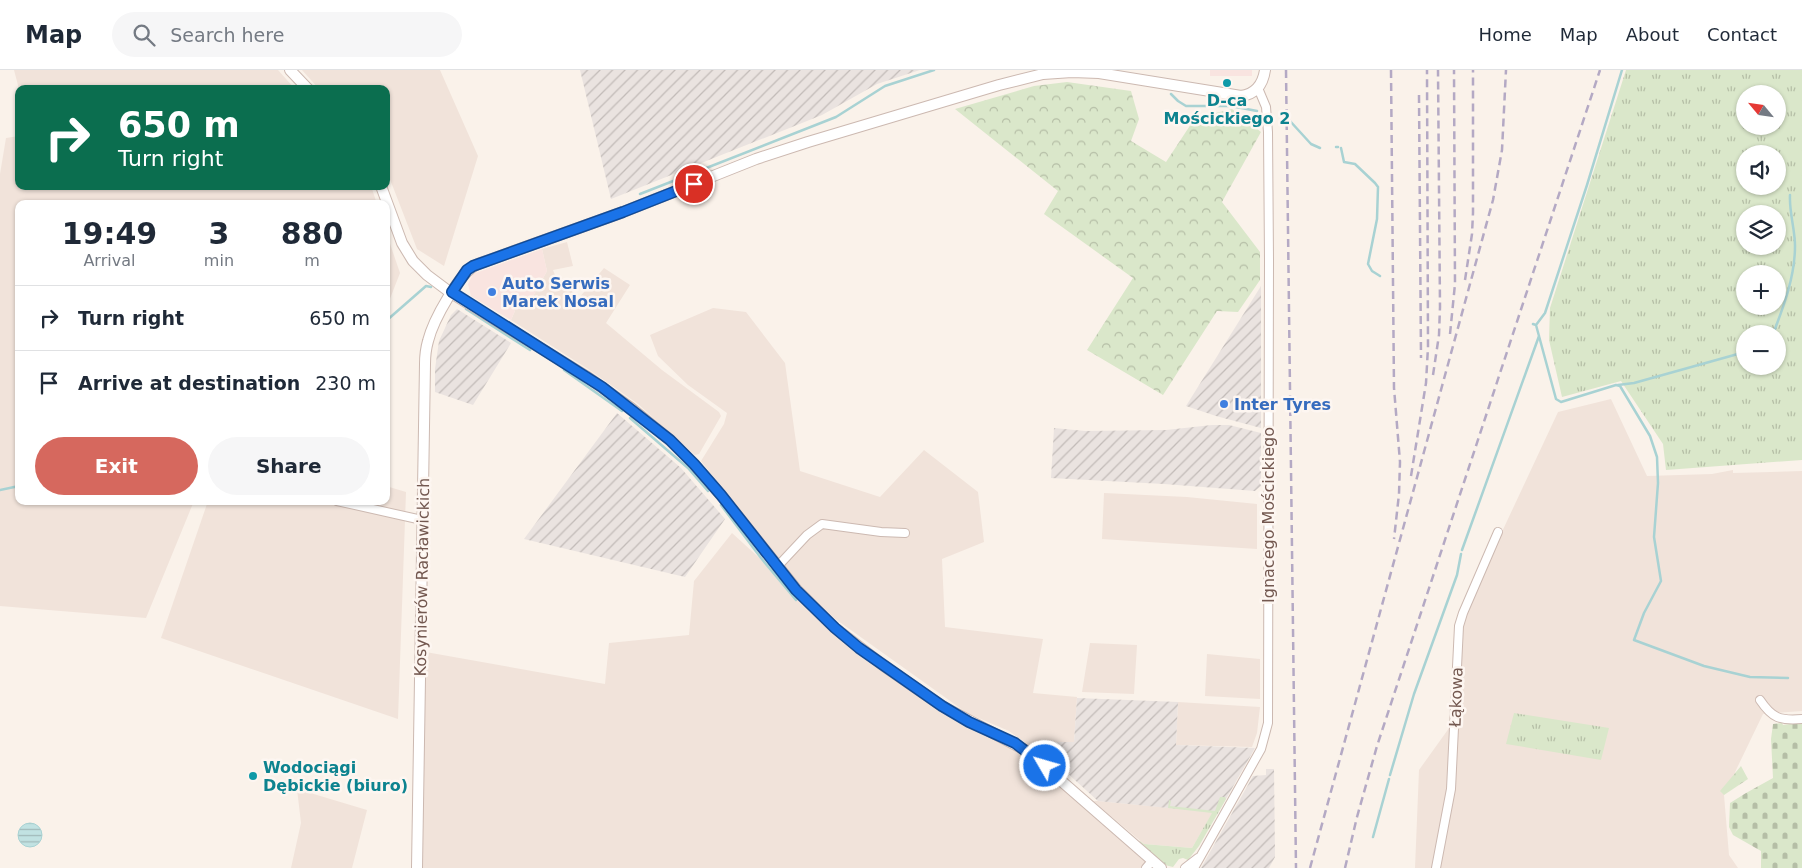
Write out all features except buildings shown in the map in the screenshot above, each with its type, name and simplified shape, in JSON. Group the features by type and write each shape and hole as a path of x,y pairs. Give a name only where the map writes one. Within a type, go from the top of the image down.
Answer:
{"street":[{"path":"290,70 304,85"},
{"path":"1258,88 1263,82 1265,70"},
{"name":"Kosynierów Racławickich","path":"417,868 426,350 434,326 452,292 467,270 478,264 623,212 756,159 999,85 1043,74 1099,73 1238,96 1249,94 1258,88"},
{"name":"Ignacego Mościckiego","path":"1194,868 1261,749 1268,723 1268,132 1266,107 1258,88"},
{"path":"390,210 398,234 407,252 427,275 616,397 652,425 694,464 721,495 777,567 809,603 835,628 859,648 954,714 1015,743 1149,864 1161,868"},
{"path":"355,505 422,520"},
{"path":"777,567 807,535 822,524 881,532 905,533"},
{"name":"Łąkowa","path":"1436,868 1451,789 1459,626 1498,532"},
{"path":"1760,700 1776,718 1787,720 1802,719"},
{"name":"Ignacego Mościckiego","path":"1185,868 1200,856"}],"shaded area":[{"path":"14,70 278,70 291,85 18,85"},
{"path":"302,70 440,70 478,156 444,266 417,249 390,179 390,85 315,85"},
{"path":"580,70 920,70 877,84 822,115 611,199"},
{"path":"1210,70 1252,70 1252,76 1210,76"},
{"path":"15,137 15,190 372,190 376,200 15,200 15,505 192,505 146,618 0,606 0,174 6,138"},
{"path":"567,242 573,266 553,270 555,275 579,298 604,268 630,285 606,323 662,370 719,412 721,416 699,454 695,455 638,404 588,369 511,320 515,311 509,307 513,299 527,298 531,300 547,271 542,249"},
{"path":"390,244 400,273 390,299"},
{"path":"542,249 547,271 531,300 527,298 523,304 513,299 509,306 515,311 511,320 471,296 468,284 473,274"},
{"path":"1261,286 1261,428 1186,406"},
{"path":"713,308 746,312 785,363 800,471 880,497 924,450 978,492 984,542 942,559 945,627 1043,639 1033,693 1077,697 1074,742 1052,742 1050,761 1009,731 967,713 834,618 778,560 701,461 724,424 727,413 688,385 658,356 650,335"},
{"path":"457,309 511,343 473,405 435,392 435,369 439,341 451,315"},
{"path":"1611,399 1647,476 1712,474 1733,470 1733,473 1802,471 1802,711 1763,714 1724,795 1729,855 1738,868 1415,868 1419,770 1457,717 1463,622 1493,551 1558,412"},
{"path":"617,413 681,468 725,519 685,577 524,539"},
{"path":"1229,425 1261,433 1261,486 1255,491 1051,478 1054,428 1085,431 1166,430"},
{"path":"390,487 406,492 398,719 161,638 207,505 390,505"},
{"path":"1104,493 1187,497 1257,504 1257,549 1102,539"},
{"path":"732,533 813,607 1029,761 1163,868 416,868 420,651 605,684 609,643 689,635 694,581"},
{"path":"1090,643 1137,645 1134,694 1082,692"},
{"path":"1207,654 1260,659 1260,699 1205,696"},
{"path":"1077,698 1178,702 1176,745 1255,748 1218,813 1098,801 1055,762 1055,742 1074,742"},
{"path":"1178,702 1260,707 1257,733 1252,747 1176,745"},
{"path":"1266,769 1274,769 1275,857 1269,868 1201,868 1253,776 1266,775"},
{"path":"297,789 367,810 352,868 291,868 301,823"},
{"path":"1093,801 1213,812 1192,848 1144,844"}],"green space":[{"path":"1626,70 1802,70 1802,460 1666,470 1663,444 1621,381 1562,397 1549,340 1550,308"},
{"path":"1067,82 1131,91 1139,119 1131,141 1166,162 1195,118 1232,109 1261,132 1222,202 1260,252 1260,280 1238,312 1217,311 1163,395 1087,350 1133,278 1044,214 1058,191 955,109 1034,86"},
{"path":"1514,713 1609,728 1601,760 1506,744"},
{"path":"1802,722 1802,868 1761,868 1761,851 1733,835 1729,827 1730,803 1773,778 1771,739 1773,724 1782,723 1783,725"},
{"path":"1741,766 1748,779 1724,795 1720,791"},
{"path":"1220,797 1225,797 1226,799 1199,846 1188,860 1179,859 1173,867 1168,866 1154,858 1137,844 1140,841 1144,844 1192,848 1212,813 1168,808 1169,800 1171,801 1170,806 1215,811"}],"water":[{"path":"30,823 35,824 41,830 41,840 35,846 30,847 25,846 19,840 18,835 19,830 25,824"}],"waterway":[{"path":"640,194 836,117 885,86 934,70"},
{"path":"1536,325 1545,313 1622,70"},
{"path":"1171,94 1186,106 1231,106 1257,111"},
{"path":"1290,121 1311,144 1320,148"},
{"path":"1341,148 1344,162 1355,164 1378,187 1377,219 1368,264 1372,271 1380,276"},
{"path":"1776,325 1788,291 1795,257 1790,195"},
{"path":"390,318 426,286 431,287"},
{"path":"466,309 530,350"},
{"path":"1533,324 1536,325 1556,399 1561,402 1616,385 1620,386 1650,436 1657,457 1658,483 1654,537 1661,581 1644,613 1634,640 1704,666 1750,677 1788,678"},
{"path":"1462,550 1539,336"},
{"path":"1618,385 1634,383 1736,355"},
{"path":"564,370 622,411"},
{"path":"630,418 688,468 708,491"},
{"path":"0,490 15,487"},
{"path":"721,505 796,600"},
{"path":"1390,775 1414,694 1457,575 1461,554"},
{"path":"1373,837 1389,779"}],"railway":[{"path":"1286,70 1296,868"},
{"path":"1391,70 1394,388 1400,462 1394,539"},
{"path":"1411,476 1426,383 1428,347 1427,70"},
{"path":"1433,375 1439,335 1440,307 1438,70"},
{"path":"1450,334 1455,284 1454,70"},
{"path":"1465,280 1473,213 1473,70"},
{"path":"1310,868 1493,200 1502,150 1506,70"},
{"path":"1345,868 1377,746 1600,70"},
{"path":"1419,95 1421,358"}],"place":[{"name":"D-ca Mościckiego 2","path":"1227,83"},
{"name":"Auto Serwis Marek Nosal","path":"492,292"},
{"name":"Inter Tyres","path":"1224,404"},
{"name":"Wodociągi Dębickie (biuro)","path":"253,776"}],"route":[{"path":"694,184 623,212 473,266 467,270 452,292 602,387 670,440 721,495 796,590 835,628 859,648 954,714 1015,743 1045,766"}]}
